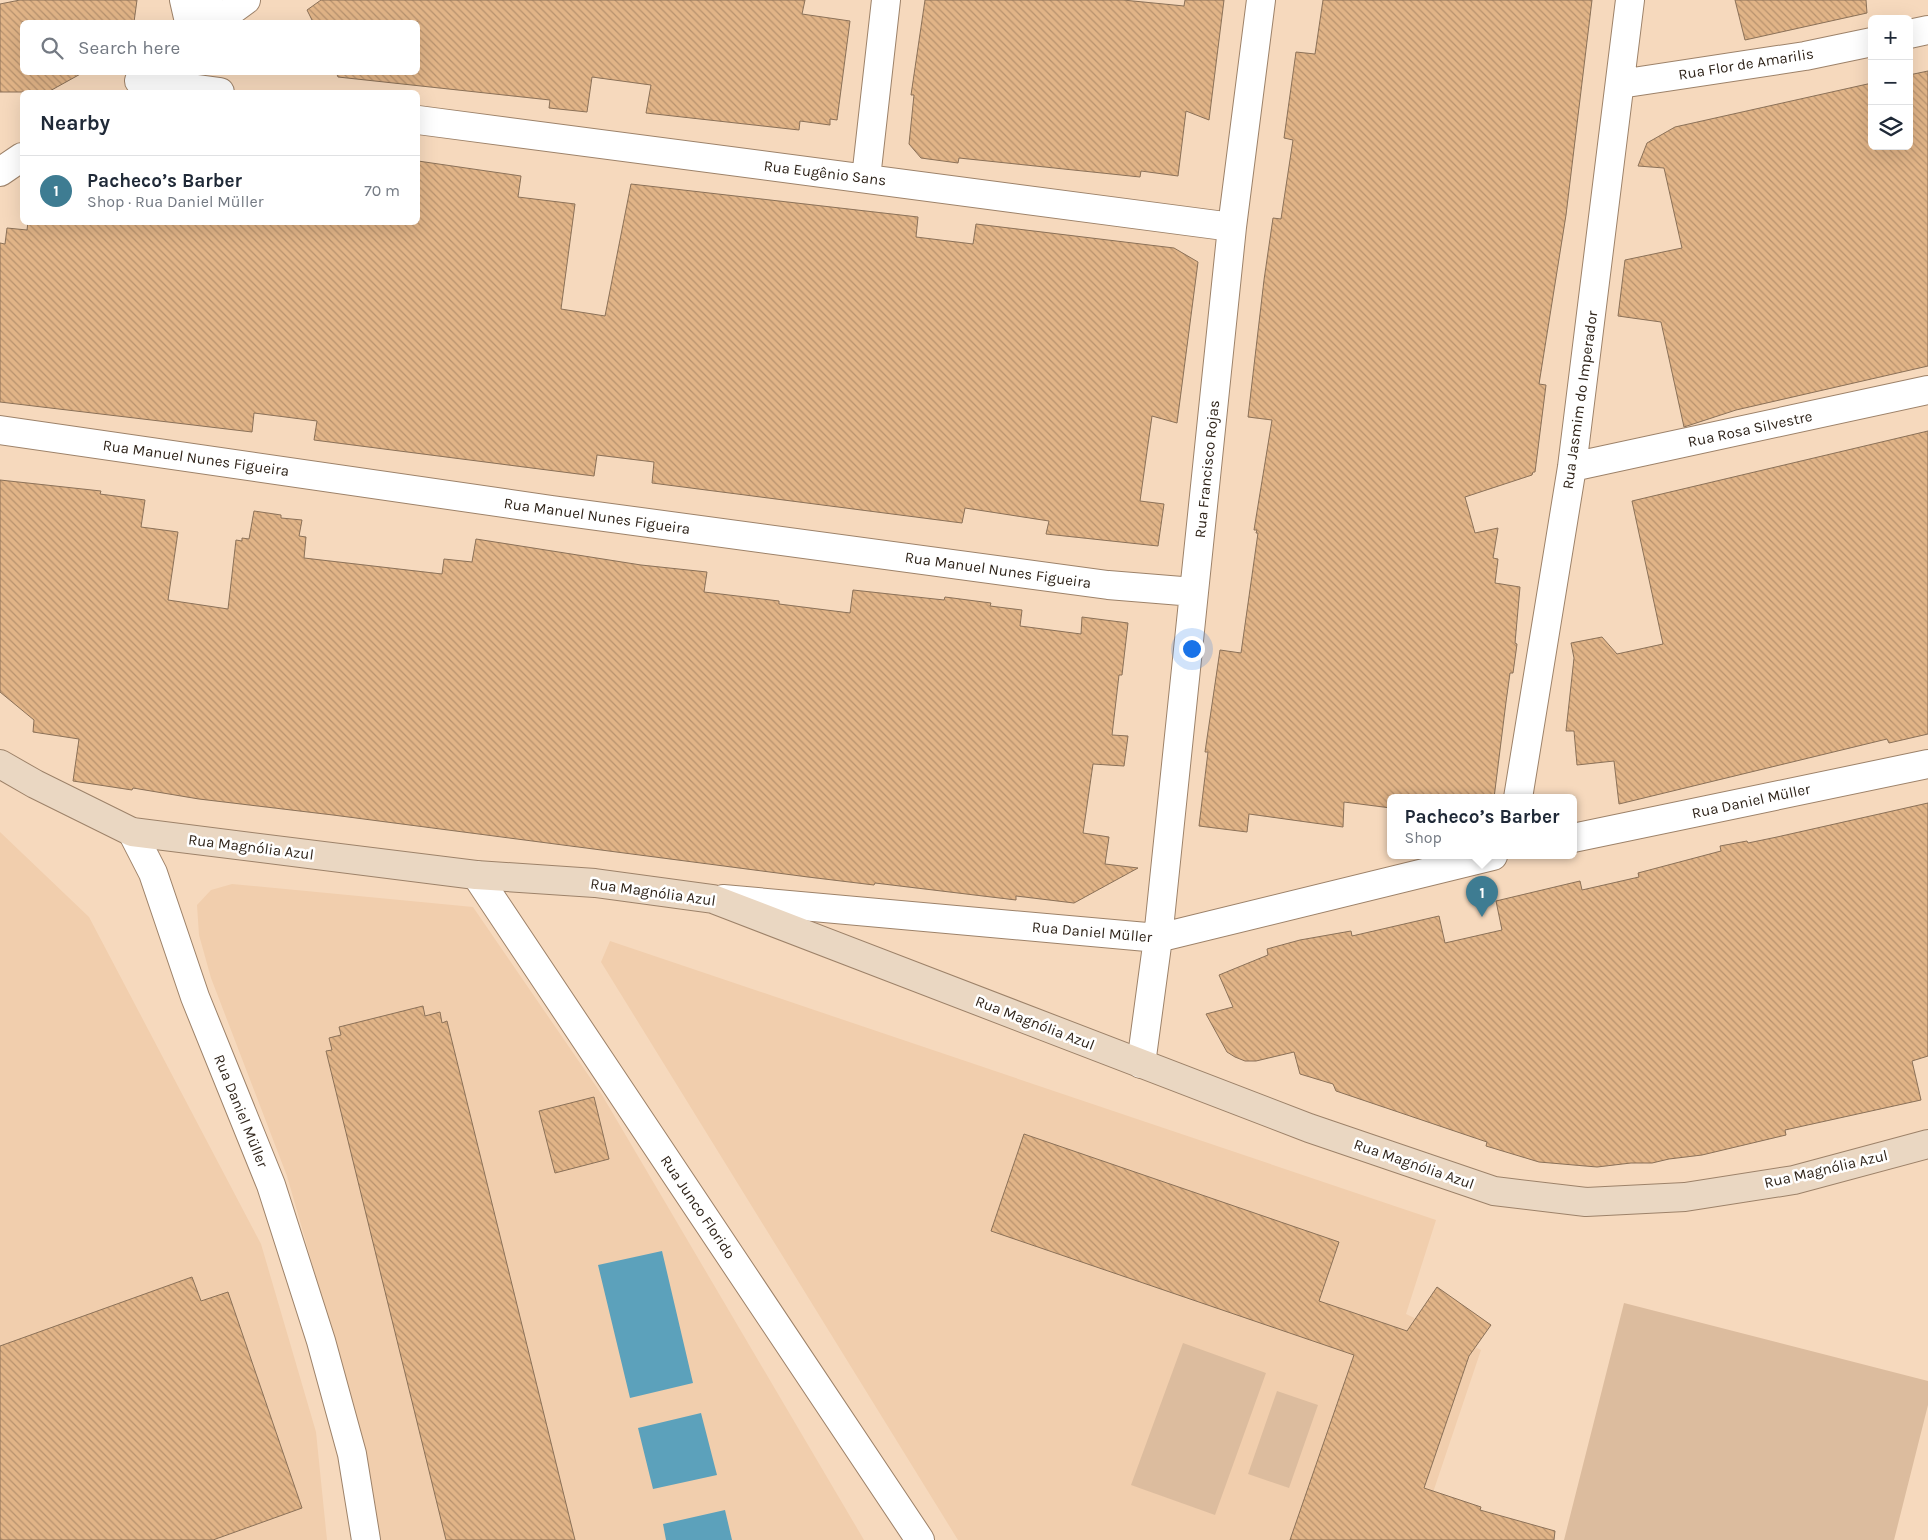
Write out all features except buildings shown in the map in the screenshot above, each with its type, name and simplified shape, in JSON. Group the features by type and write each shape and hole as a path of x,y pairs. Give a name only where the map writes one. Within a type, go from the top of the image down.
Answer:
{"street":[{"path":"184,0 189,20"},
{"path":"201,20 208,0"},
{"path":"219,20 246,0"},
{"path":"866,178 886,0"},
{"name":"Rua Francisco Rojas","path":"1141,1064 1158,938 1232,227 1261,0"},
{"name":"Rua Jasmim do Imperador","path":"1519,794 1572,467 1630,0"},
{"path":"1913,33 1928,30"},
{"name":"Rua Flor de Amarilis","path":"1620,84 1805,56 1868,43"},
{"path":"137,82 203,90"},
{"name":"Rua Eugênio Sans","path":"420,120 1232,227"},
{"path":"0,172 20,158"},
{"name":"Rua Rosa Silvestre","path":"1572,467 1928,390"},
{"name":"Rua Manuel Nunes Figueira","path":"0,430 552,510 1108,585 1194,592"},
{"path":"0,764 35,784 132,832"},
{"name":"Rua Daniel Müller","path":"1577,837 1928,764"},
{"name":"Rua Daniel Müller","path":"132,832 153,873 195,997 271,1185 321,1341 347,1435 352,1454 366,1540"},
{"name":"Rua Magnólia Azul","path":"132,832 476,874 595,883 713,898 1309,1128 1494,1191 1586,1202 1685,1196 1794,1180 1928,1144"},
{"name":"Rua Daniel Müller","path":"713,898 1158,938 1480,859"},
{"name":"Rua Junco Florido","path":"476,874 920,1540"}],"shaded area":[{"path":"0,832 89,917 261,1244 316,1432 327,1540 0,1540"},
{"path":"232,884 473,907 602,1095 864,1540 381,1540 359,1427 287,1176 211,978 199,935 197,905 211,890"},
{"path":"610,941 1436,1220 1406,1314 1481,1350 1417,1540 958,1540 601,962"},
{"path":"1624,1303 1928,1381 1928,1405 1894,1540 1564,1540"},
{"path":"1183,1343 1266,1373 1215,1515 1131,1485"},
{"path":"1277,1391 1318,1405 1289,1488 1248,1474"}],"water":[{"path":"662,1251 693,1383 630,1398 598,1265"},
{"path":"701,1413 717,1475 653,1489 638,1428"},
{"path":"725,1510 732,1540 666,1540 663,1524"}],"place":[{"name":"Pacheco’s Barber","path":"1482,917"}]}
